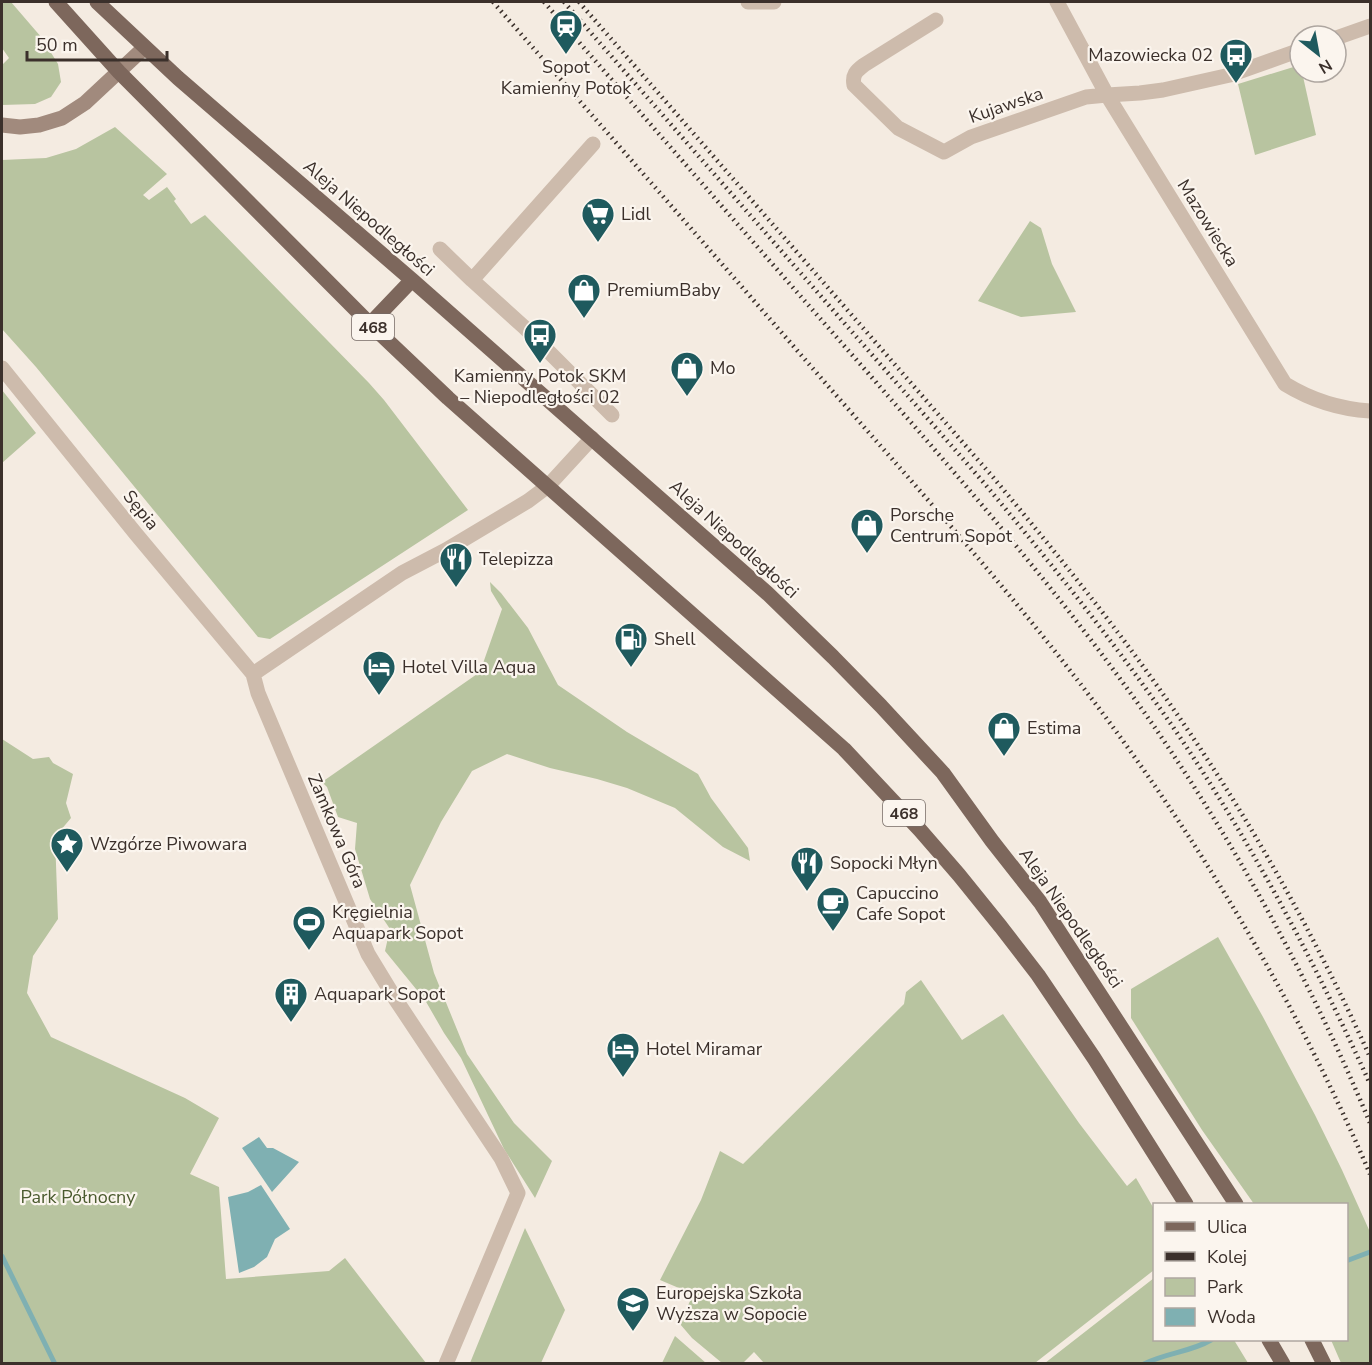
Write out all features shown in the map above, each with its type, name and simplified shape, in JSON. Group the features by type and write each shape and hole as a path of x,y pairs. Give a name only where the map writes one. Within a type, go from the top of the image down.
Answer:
{"main road":[{"name":"468","path":"56,2 119,72 370,324 456,405 844,749 920,830 1038,975 1094,1058 1185,1203"},
{"name":"Aleja Niepodległości","path":"97,2 144,48 214,110 412,280 767,593 849,673 943,773 1040,902 1235,1203"},
{"path":"370,324 412,280"},
{"path":"1270,1341 1282,1364"},
{"path":"1312,1341 1324,1364"}],"street":[{"path":"748,2 774,2"},
{"name":"Mazowiecka","path":"1057,2 1107,95 1285,384 1302,394 1337,407 1371,411"},
{"name":"Kujawska","path":"936,20 864,65 855,72 853,79 854,85 898,128 944,152 971,137 1086,98 1162,90 1230,75 1288,54"},
{"path":"1348,34 1371,26"},
{"path":"2,125 20,127 39,125 62,118 85,103 144,48"},
{"path":"472,280 593,144"},
{"path":"440,249 524,327 612,415"},
{"name":"Sępia","path":"2,368 253,675"},
{"path":"253,675 402,573 446,550 528,501 548,486 592,438"},
{"name":"Zamkowa Góra","path":"253,675 258,693 368,954 501,1158 518,1194 446,1364"}],"green space":[{"path":"2,2 11,2 42,38 58,64 61,82 51,97 35,104 2,105 2,65 9,58 2,48"},
{"path":"1288,69 1288,84 1305,84 1316,135 1255,155 1238,84"},
{"path":"115,127 167,174 143,195 149,200 167,187 191,224 205,215 369,383 468,510 270,639 258,637 36,367 2,329 2,160 46,158 76,149"},
{"path":"1030,221 1041,228 1052,264 1076,312 1021,317 978,301"},
{"path":"2,390 36,433 2,463"},
{"path":"490,582 528,628 558,685 627,732 698,774 711,798 748,848 750,861 723,847 675,808 627,788 507,754 472,771 441,822 410,885 434,973 467,1054 514,1123 552,1161 535,1198 504,1149 461,1058 425,1000 385,951 390,929 370,899 355,849 357,823 338,817 327,787 322,782 480,672 502,609 491,591"},
{"name":"Park Północny","path":"2,739 33,759 49,757 53,763 73,774 66,803 71,818 55,837 58,919 33,956 27,993 51,1037 185,1098 219,1118 190,1174 219,1187 226,1279 329,1271 345,1258 426,1363 2,1363"},
{"path":"1218,937 1315,1115 1370,1232 1370,1363 1341,1363 1331,1341 1348,1341 1348,1203 1253,1203 1202,1130 1131,1018 1131,989"},
{"path":"921,980 962,1040 1003,1014 1079,1123 1127,1186 1136,1178 1153,1207 1153,1271 1035,1363 765,1364 754,1352 743,1363 722,1363 692,1338 680,1324 693,1294 660,1280 701,1200 720,1151 743,1164 904,1004 906,992"},
{"path":"525,1228 565,1310 541,1363 470,1363"},
{"path":"1153,1279 1153,1341 1235,1341 1248,1363 1045,1363"},
{"path":"675,1336 706,1363 662,1363"}],"water":[{"path":"259,1137 267,1148 273,1148 299,1162 272,1192 242,1148"},
{"path":"261,1185 290,1229 275,1239 267,1257 254,1267 239,1273 228,1197 248,1192"}],"waterway":[{"path":"1348,1260 1370,1252"},
{"path":"2,1256 55,1364"},
{"path":"1144,1364 1209,1341"}],"railway":[{"path":"493,2 964,542 1095,703 1174,815 1247,930 1312,1050 1370,1174"},
{"path":"544,2 970,490 1117,674 1183,770 1243,867 1298,967 1370,1123"},
{"path":"564,2 984,483 1105,633 1173,727 1254,857 1303,946 1370,1084"},
{"path":"579,2 992,476 1113,626 1181,720 1259,842 1306,927 1370,1057"}],"place":[{"name":"Sopot Kamienny Potok","path":"566,55"},
{"name":"Mazowiecka 02","path":"1236,84"},
{"name":"Lidl","path":"598,243"},
{"name":"PremiumBaby","path":"584,319"},
{"name":"Kamienny Potok SKM – Niepodległości 02","path":"540,364"},
{"name":"Mo","path":"687,397"},
{"name":"Porsche Centrum Sopot","path":"867,554"},
{"name":"Telepizza","path":"456,588"},
{"name":"Shell","path":"631,668"},
{"name":"Hotel Villa Aqua","path":"379,696"},
{"name":"Estima","path":"1004,757"},
{"name":"Wzgórze Piwowara","path":"67,873"},
{"name":"Sopocki Młyn","path":"807,892"},
{"name":"Capuccino Cafe Sopot","path":"833,932"},
{"name":"Kręgielnia Aquapark Sopot","path":"309,951"},
{"name":"Aquapark Sopot","path":"291,1023"},
{"name":"Hotel Miramar","path":"623,1078"},
{"name":"Europejska Szkoła Wyższa w Sopocie","path":"633,1332"}]}
